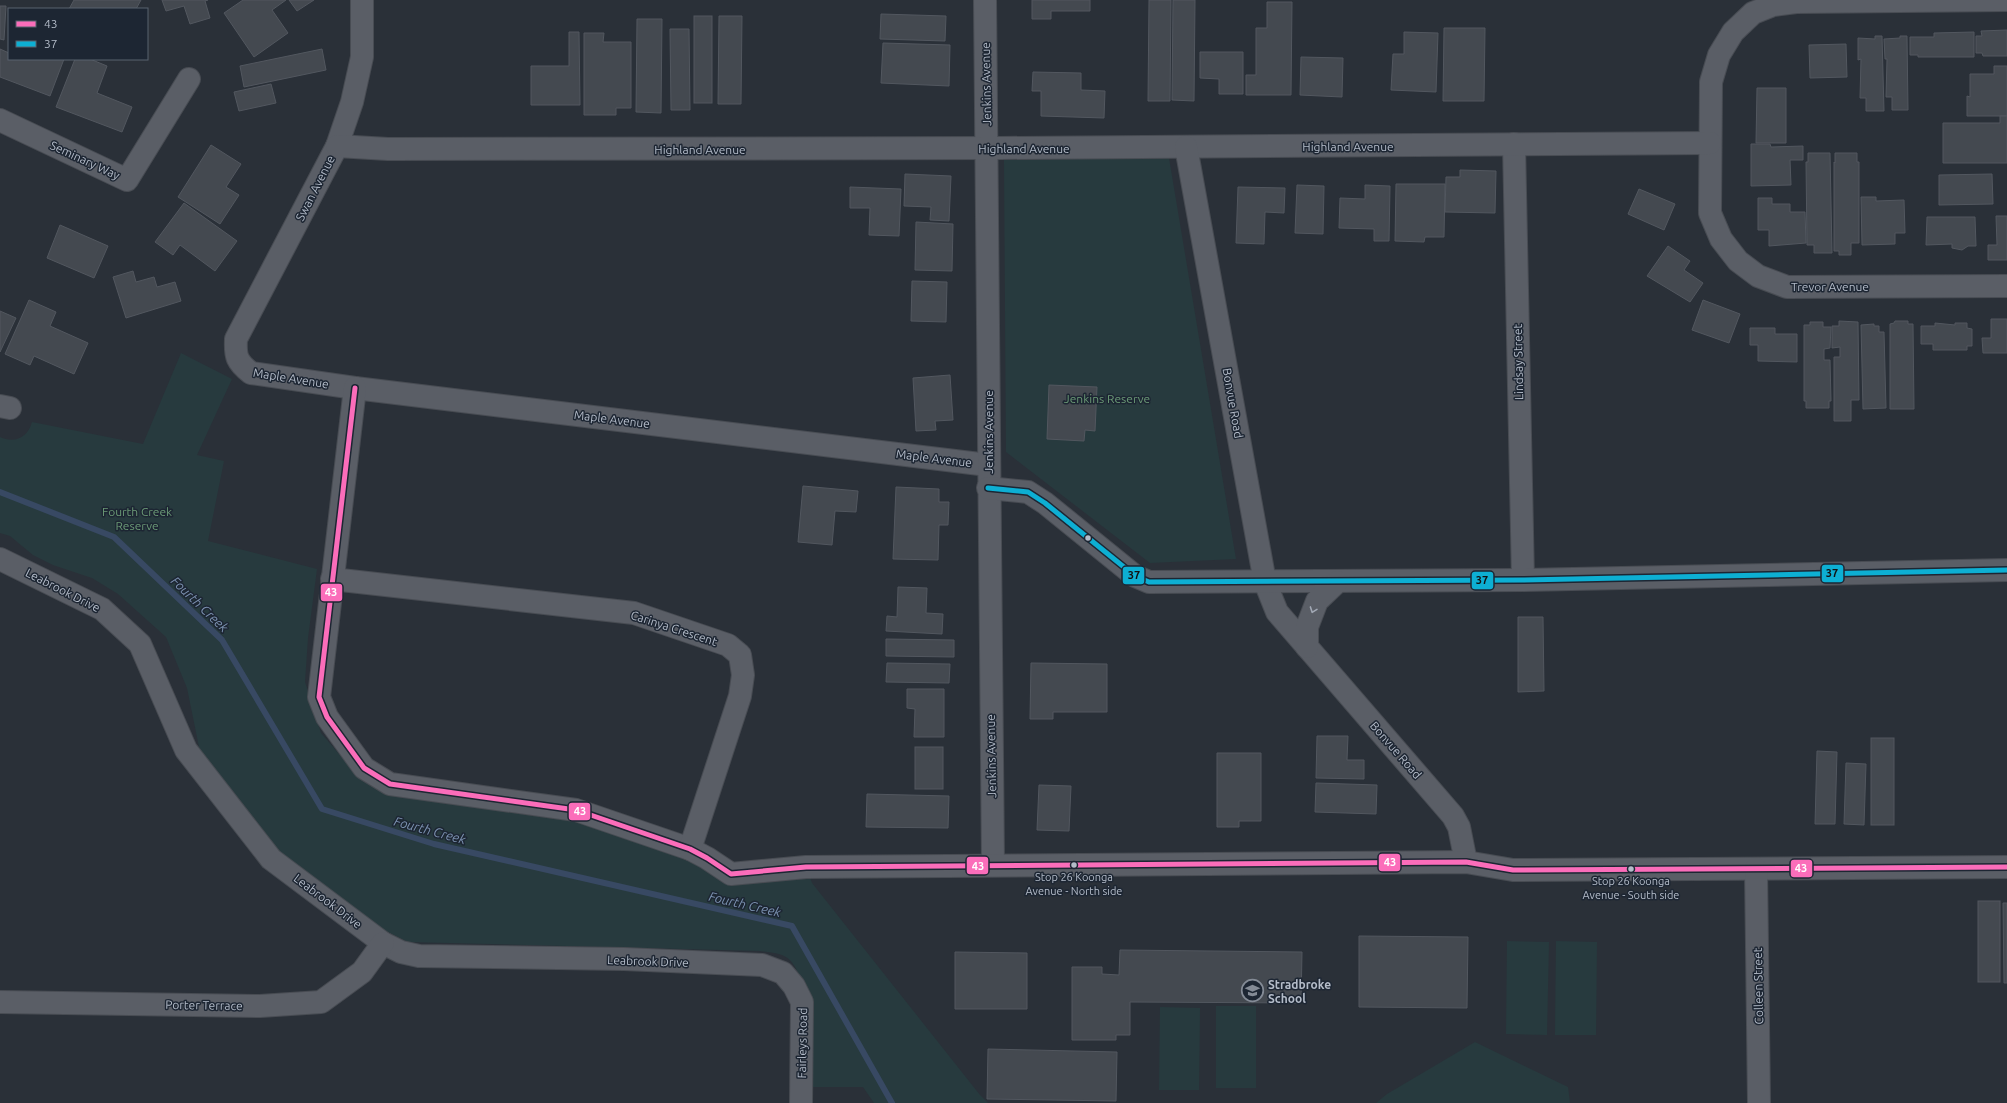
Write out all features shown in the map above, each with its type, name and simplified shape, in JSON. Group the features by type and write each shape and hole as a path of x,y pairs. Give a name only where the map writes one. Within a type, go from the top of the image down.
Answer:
{"street":[{"name":"Swan Avenue","path":"240,364 235,352 236,339 337,146 352,102 362,57 362,0"},
{"name":"Jenkins Avenue","path":"985,0 988,488 993,865"},
{"name":"Trevor Avenue","path":"2007,0 1796,2 1773,5 1753,13 1733,32 1719,55 1711,82 1710,143 1710,213 1721,239 1738,261 1758,276 1787,287 2007,286"},
{"name":"Seminary Way","path":"0,120 127,180 189,78"},
{"name":"Highland Avenue","path":"337,146 388,149 987,148 1710,143"},
{"name":"Lindsay Street","path":"1514,144 1523,580"},
{"name":"Bonvue Road","path":"1186,147 1265,582 1277,612 1453,816 1459,827 1466,862"},
{"name":"Maple Avenue","path":"240,364 251,373 355,388 988,465"},
{"path":"355,388 319,697 327,717 364,768 390,784 576,810 690,849 732,874 806,867 1466,862 1513,870 2007,867"},
{"path":"988,488 1028,492 1045,503 1135,576 1149,582 1523,580 2007,570"},
{"name":"Leabrook Drive","path":"0,559 102,609 140,644 186,750 271,859 383,943 401,952 419,956 624,960 762,965 783,973 794,986"},
{"name":"Carinya Crescent","path":"332,578 634,613 728,645 740,655 743,675 740,696 690,849"},
{"path":"1307,647 1307,627 1317,601 1337,582"},
{"name":"Colleen Street","path":"1756,869 1759,1103"},
{"name":"Porter Terrace","path":"0,1002 260,1006 321,1002 362,972 383,943"},
{"name":"Fairleys Road","path":"794,986 802,1002 801,1103"}],"green space":[{"name":"Jenkins Reserve","path":"1169,158 1236,559 1150,563 1006,452 1004,160"},
{"name":"Fourth Creek Reserve","path":"181,353 232,379 197,455 224,461 208,541 317,569 308,638 305,682 321,733 360,778 576,810 733,874 806,867 812,883 980,1095 988,1103 874,1103 863,1087 804,1087 800,978 793,964 785,957 780,955 759,951 408,942 382,929 275,855 215,778 199,747 187,688 166,637 118,594 92,578 53,565 33,555 10,536 0,533 0,437 11,440 20,438 27,432 32,422 143,444"},
{"path":"1507,941 1549,942 1547,1035 1506,1034"},
{"path":"1556,941 1597,942 1596,1035 1555,1035"},
{"path":"1216,1006 1256,1006 1256,1088 1216,1088"},
{"path":"1160,1007 1200,1008 1199,1090 1159,1090"},
{"path":"1475,1042 1568,1087 1570,1103 1376,1103 1387,1094"}],"building":[{"path":"74,0 141,0 137,8 70,8"},
{"path":"162,0 208,0 205,1 210,18 190,24 184,6 166,11"},
{"path":"243,0 286,0 272,10 288,33 254,57 224,13"},
{"path":"289,0 314,0 297,11"},
{"path":"1032,0 1090,0 1090,11 1051,11 1051,19 1032,19"},
{"path":"1149,0 1171,0 1170,101 1148,101"},
{"path":"1173,0 1195,0 1194,101 1172,100"},
{"path":"1267,2 1292,2 1291,95 1246,95 1246,75 1256,75 1256,28 1267,28"},
{"path":"0,6 6,6 4,40 0,39"},
{"path":"881,14 946,16 945,41 880,39"},
{"path":"694,16 712,16 712,103 694,103"},
{"path":"719,16 742,16 741,104 718,104"},
{"path":"637,19 662,19 661,113 636,112"},
{"path":"1444,28 1485,28 1484,101 1443,101"},
{"path":"670,29 689,29 690,110 671,110"},
{"path":"2007,30 2007,56 1983,56 1982,53 1976,53 1976,36 1982,36 1981,31"},
{"path":"569,32 579,32 580,105 531,105 531,66 569,66"},
{"path":"1404,32 1438,33 1436,92 1391,90 1393,54 1404,54"},
{"path":"1974,32 1974,57 1918,57 1918,55 1910,55 1910,37 1934,37 1934,33"},
{"path":"584,33 604,33 603,42 631,42 631,108 616,108 616,115 584,115"},
{"path":"1875,36 1882,36 1884,111 1866,111 1866,98 1860,98 1861,59 1858,60 1858,38 1875,39"},
{"path":"1900,36 1907,36 1908,110 1892,110 1892,97 1886,97 1887,59 1885,59 1884,39 1900,38"},
{"path":"883,43 950,45 949,86 881,83"},
{"path":"1846,44 1847,77 1810,78 1809,45"},
{"path":"0,49 8,53 8,60 64,60 50,96 0,77"},
{"path":"322,49 326,70 244,87 240,66"},
{"path":"1200,52 1243,52 1243,94 1219,94 1219,79 1200,78"},
{"path":"1301,57 1343,58 1342,97 1300,95"},
{"path":"75,60 92,60 107,66 97,93 132,107 122,132 56,107"},
{"path":"1994,66 2007,66 2007,116 1967,116 1967,96 1970,97 1970,74 1994,74"},
{"path":"1033,72 1081,73 1081,90 1105,91 1104,118 1041,116 1041,91 1032,91"},
{"path":"271,84 276,103 239,111 234,92"},
{"path":"1757,88 1786,88 1786,143 1756,143"},
{"path":"2000,116 2007,116 2007,163 1943,163 1943,123 2000,123"},
{"path":"1751,144 1770,144 1771,147 1803,146 1803,160 1790,160 1791,185 1751,186"},
{"path":"211,145 241,164 226,187 239,195 220,224 178,197"},
{"path":"1808,153 1830,153 1832,253 1814,253 1814,245 1807,245 1806,162 1808,162"},
{"path":"1835,153 1857,153 1857,162 1859,162 1859,243 1851,243 1851,255 1839,255 1839,251 1834,251"},
{"path":"1460,170 1496,171 1495,213 1445,212 1446,177 1460,177"},
{"path":"905,174 951,176 949,221 930,220 931,207 904,206"},
{"path":"1992,174 1993,204 1939,205 1939,175"},
{"path":"1396,184 1445,184 1444,237 1425,237 1424,242 1395,241"},
{"path":"1297,185 1324,186 1323,234 1295,233"},
{"path":"1365,185 1390,186 1389,241 1374,241 1374,229 1339,228 1340,198 1365,199"},
{"path":"850,187 901,189 899,236 869,235 870,208 850,208"},
{"path":"1238,187 1285,188 1284,213 1265,212 1264,244 1236,243"},
{"path":"1639,189 1675,204 1664,230 1628,214"},
{"path":"1861,197 1876,197 1876,201 1904,200 1905,233 1895,233 1895,244 1862,245"},
{"path":"1758,198 1772,198 1772,204 1790,204 1790,212 1805,212 1806,243 1769,246 1769,230 1758,230"},
{"path":"184,203 237,241 215,271 180,245 173,255 155,242"},
{"path":"1996,216 2007,216 2007,260 1988,260 1988,245 1997,245"},
{"path":"1927,217 1975,217 1976,246 1968,246 1962,250 1952,248 1952,244 1926,245"},
{"path":"916,222 953,224 952,271 915,270"},
{"path":"60,225 108,246 94,278 47,258"},
{"path":"1668,246 1690,261 1684,270 1703,283 1690,302 1647,276"},
{"path":"133,271 136,282 154,277 157,287 175,282 181,301 126,318 113,277"},
{"path":"912,281 947,282 946,322 911,321"},
{"path":"29,300 56,312 50,326 88,343 74,374 34,356 30,365 5,354"},
{"path":"1703,300 1740,314 1729,343 1692,330"},
{"path":"0,311 16,318 0,352"},
{"path":"1991,319 2007,319 2007,353 1983,353 1982,338 1991,338"},
{"path":"1839,321 1858,322 1859,400 1851,400 1851,421 1834,421 1834,357 1840,357 1840,347 1832,348 1832,326 1839,326"},
{"path":"1895,321 1908,321 1908,324 1913,324 1914,409 1890,409 1890,324 1894,323"},
{"path":"1810,322 1823,322 1823,327 1831,327 1830,348 1824,349 1824,360 1830,360 1831,401 1829,401 1829,408 1806,408 1806,401 1804,401 1804,325 1810,325"},
{"path":"1935,323 1955,325 1955,323 1967,323 1967,328 1972,329 1972,346 1967,346 1967,350 1933,350 1933,344 1921,344 1921,326 1935,326"},
{"path":"1874,324 1874,326 1879,326 1879,332 1884,332 1886,408 1863,409 1861,325"},
{"path":"1750,328 1775,328 1775,334 1797,334 1797,362 1758,361 1758,345 1750,345"},
{"path":"950,375 953,420 935,421 936,430 916,431 913,378"},
{"path":"1049,385 1097,387 1095,431 1085,430 1084,441 1047,439"},
{"path":"803,486 858,491 856,512 835,511 832,545 798,542"},
{"path":"896,487 939,489 939,502 949,502 948,525 939,525 938,560 893,559"},
{"path":"898,587 927,588 926,613 943,614 942,634 886,631 887,616 897,617"},
{"path":"1518,617 1543,617 1544,691 1518,692"},
{"path":"886,639 954,640 954,657 886,656"},
{"path":"887,663 950,664 949,683 886,682"},
{"path":"1031,663 1107,664 1107,712 1053,712 1053,719 1030,719"},
{"path":"907,689 944,689 944,737 914,737 915,709 907,708"},
{"path":"1317,736 1348,736 1347,760 1364,760 1364,779 1316,778"},
{"path":"1871,738 1894,738 1894,825 1871,825"},
{"path":"915,747 943,747 943,789 915,789"},
{"path":"1817,751 1837,752 1835,824 1815,824"},
{"path":"1217,753 1261,753 1261,821 1239,821 1239,827 1217,827"},
{"path":"1846,763 1866,764 1864,825 1844,824"},
{"path":"1316,783 1377,785 1376,814 1315,812"},
{"path":"1039,785 1071,786 1069,831 1037,830"},
{"path":"867,794 949,796 948,828 866,827"},
{"path":"1978,901 2000,901 2000,982 1978,982"},
{"path":"2003,903 2007,903 2007,983 2004,983"},
{"path":"1359,936 1468,937 1467,1008 1359,1007"},
{"path":"1120,950 1302,952 1301,1003 1130,1002 1130,1035 1116,1035 1116,1040 1072,1040 1072,967 1102,967 1102,974 1119,975"},
{"path":"955,952 1027,953 1027,1009 955,1009"},
{"path":"988,1049 1117,1052 1116,1101 987,1099"}],"waterway":[{"name":"Fourth Creek","path":"0,492 114,537 222,640 322,809 434,844 792,926 892,1103"}],"transit line":[{"name":"43","path":"355,388 319,697 327,717 364,768 390,784 576,810 690,849 731,874 806,867 1466,862 1513,870 2007,867"},
{"name":"37","path":"988,488 1028,492 1045,503 1135,576 1149,582 1523,580 2007,570"}],"place":[{"name":"Stop 26 Koonga Avenue - North side","path":"1074,865"},
{"name":"Stop 26 Koonga Avenue - South side","path":"1631,869"},
{"name":"Stradbroke School","path":"1252,991"}]}
